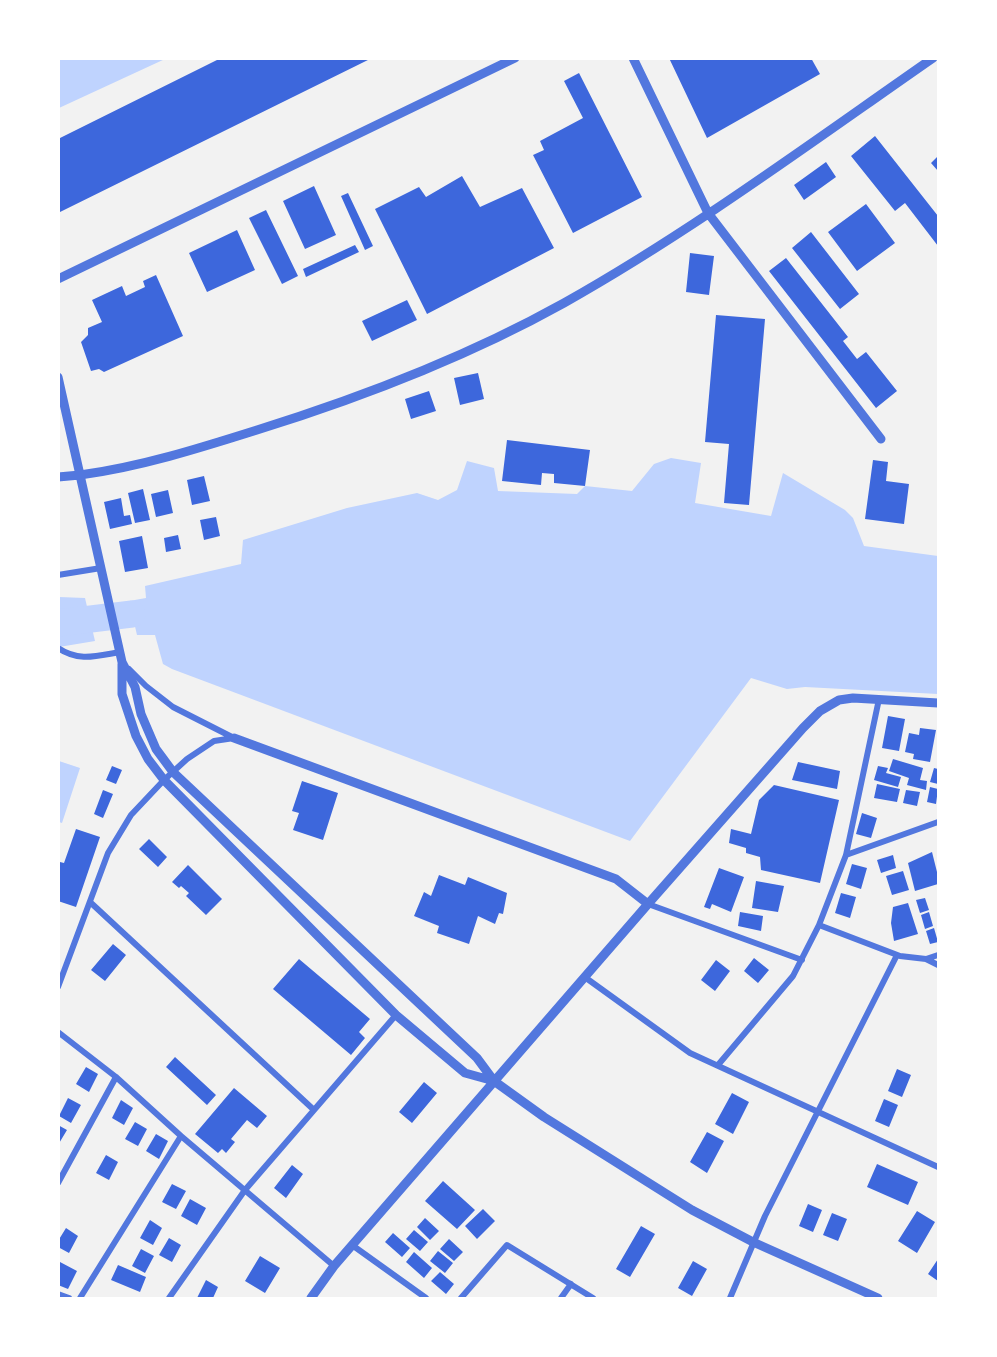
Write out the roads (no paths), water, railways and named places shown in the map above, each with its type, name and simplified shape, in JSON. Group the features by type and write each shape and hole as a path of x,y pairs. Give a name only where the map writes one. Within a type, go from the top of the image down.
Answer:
{"street":[{"path":"58,279 515,58"},
{"path":"633,58 708,213 881,439"},
{"path":"58,477 113,471 233,438 304,416 381,388 452,358 563,304 708,213 933,58"},
{"path":"58,377 120,652 122,694 136,736 148,759 164,780 396,1015 465,1072 494,1081"},
{"path":"58,575 101,568"},
{"path":"58,648 79,658 120,652"},
{"path":"122,662 146,686 173,707 234,738 616,879 648,904 802,960"},
{"path":"122,662 135,687 141,714 156,749 173,772 477,1058 494,1081 544,1117 692,1210 753,1242 878,1299"},
{"path":"311,1299 352,1245 648,904 820,711 839,700 853,698 939,703"},
{"path":"718,1065 793,976 819,925 846,855 879,699"},
{"path":"58,987 108,853 131,815 186,759 214,741 234,738"},
{"path":"846,855 939,822"},
{"path":"90,902 314,1110"},
{"path":"819,925 897,955 926,959 939,965"},
{"path":"730,1299 753,1242 897,955"},
{"path":"926,959 939,955"},
{"path":"586,978 690,1053 939,1167"},
{"path":"169,1299 245,1190 396,1015"},
{"path":"58,1032 116,1077 181,1136 334,1266"},
{"path":"58,1183 116,1077"},
{"path":"80,1299 181,1136"},
{"path":"352,1245 426,1299"},
{"path":"461,1299 507,1245 593,1299"},
{"path":"561,1299 571,1284"},
{"path":"58,1294 69,1299"}],"water":[{"path":"59,58 165,58 165,59 59,108"},
{"path":"671,458 701,463 695,503 771,516 783,473 845,510 853,518 864,546 938,556 938,694 805,687 787,689 751,678 630,841 172,669 163,664 155,635 137,635 129,601 146,598 145,586 241,564 243,540 347,508 417,493 438,500 457,490 467,461 494,468 498,491 577,494 585,486 632,491 654,464"},
{"path":"59,597 85,598 95,641 59,647"},
{"path":"59,761 80,768 62,823 59,822"}],"waterway":[{"path":"58,623 132,614"}]}
